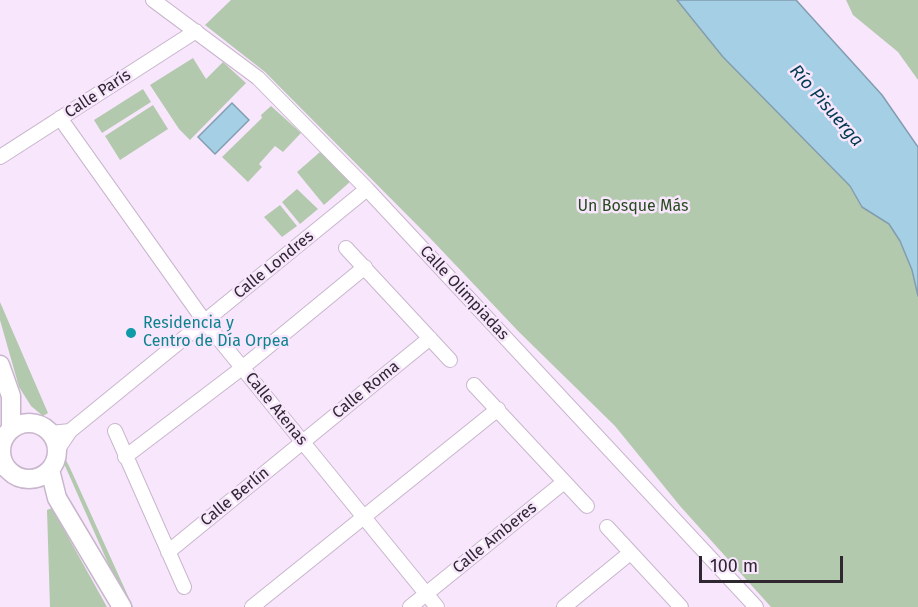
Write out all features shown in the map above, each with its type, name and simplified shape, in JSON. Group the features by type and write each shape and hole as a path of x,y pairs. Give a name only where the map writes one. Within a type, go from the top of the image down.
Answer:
{"main road":[{"path":"0,365 11,396 32,423"},
{"path":"11,396 11,429 1,449 4,469 19,477 32,479 46,474 57,456 55,441 44,426 32,423 11,429"},
{"path":"50,470 57,498 122,607"},
{"path":"32,479 57,498"}],"street":[{"name":"Calle Olimpiadas","path":"153,0 258,78 367,189 756,607"},
{"name":"Calle París","path":"0,157 196,31"},
{"name":"Calle Atenas","path":"60,118 205,322 437,607"},
{"name":"Calle Londres","path":"55,441 367,189"},
{"path":"346,248 450,360"},
{"path":"125,457 242,368 365,267"},
{"name":"Calle Roma","path":"303,442 430,338"},
{"path":"474,385 587,507"},
{"path":"252,607 498,409"},
{"path":"115,431 184,587"},
{"name":"Calle Berlín","path":"168,552 303,442"},
{"name":"Calle Amberes","path":"410,607 564,482"},
{"path":"607,527 681,607"},
{"path":"564,607 630,553"}],"green space":[{"name":"Un Bosque Más","path":"231,0 677,0 723,57 850,186 862,207 889,224 900,241 912,270 918,296 918,607 771,607 680,506 615,426 519,332 429,237 265,72 205,25"},
{"path":"846,0 918,0 918,80 898,52 853,15"},
{"path":"193,58 206,79 223,62 246,83 190,140 179,129 150,85"},
{"path":"143,89 151,102 102,133 94,120"},
{"path":"153,105 168,129 120,160 105,136"},
{"path":"271,106 301,133 283,152 275,146 259,164 262,167 248,182 222,157 262,118 261,115"},
{"path":"320,152 351,181 324,205 297,172"},
{"path":"297,189 318,209 300,224 282,202"},
{"path":"280,205 297,226 282,237 264,217"},
{"path":"0,302 48,413 43,416 31,406 19,387 0,320"},
{"path":"64,456 133,607 128,607 122,595 62,459"},
{"path":"52,508 107,607 50,607 47,510"}],"water":[{"name":"Río Pisuerga","path":"677,0 796,0 882,95 918,147 918,296 912,270 900,241 889,224 862,207 850,186 723,57"},
{"path":"232,103 249,120 215,154 198,137"}],"place":[{"name":"Residencia y Centro de Día Orpea","path":"131,333"}]}
